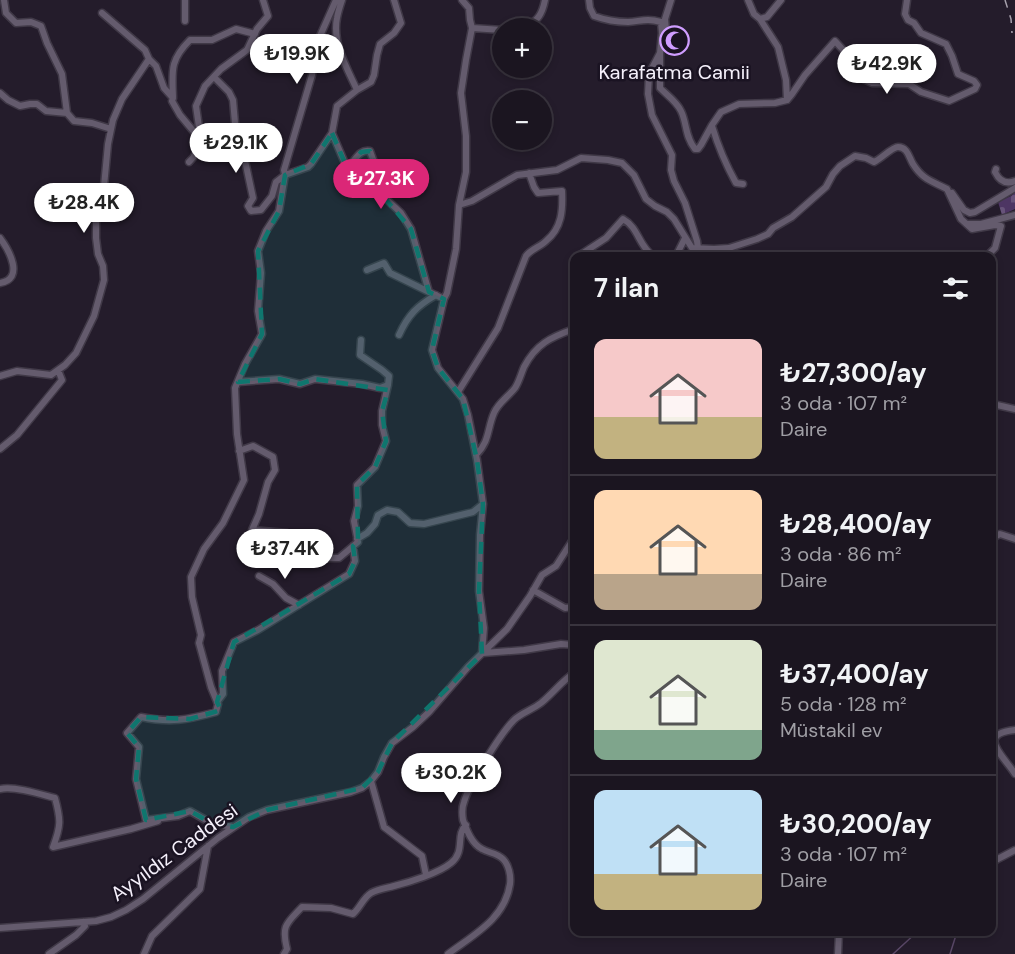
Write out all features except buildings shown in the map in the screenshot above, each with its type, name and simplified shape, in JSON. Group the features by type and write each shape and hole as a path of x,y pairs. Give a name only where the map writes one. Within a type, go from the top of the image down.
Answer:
{"street":[{"path":"4,0 6,13 16,22 31,22 41,26 46,43 62,74 68,113 74,121 92,123 111,129"},
{"path":"185,0 185,21"},
{"path":"189,162 194,158 202,133 196,106 206,86 221,69 247,50 257,29 268,16 263,0"},
{"path":"233,827 211,823 190,811 178,816 146,820 135,779 139,747 127,733 141,717 159,721 190,719 216,712 217,702 210,687 199,643 201,635 192,597 191,577 204,549 223,523 244,480 237,434 236,388 245,364 262,334 258,311 261,273 258,251 266,231 279,211 284,170 312,75 316,45 336,0"},
{"path":"342,0 336,19 340,53 357,90"},
{"path":"214,77 229,92 233,100 235,123 253,198 248,206 251,211 261,210 272,196 276,182 285,175 312,164 332,133 338,106 371,82 380,44 394,33 401,23 394,0"},
{"path":"462,0 469,8 472,28 462,93 466,136 466,172 459,205 456,249 432,350 438,368 463,399 476,455 483,504 479,591 484,628 482,654"},
{"path":"538,18 543,11 545,0"},
{"path":"589,0 594,16 606,20 628,22 649,18 661,22 660,88 680,109 690,144 698,149 721,112 740,104 787,100 805,75 835,41 845,52 851,70 872,83 909,84 921,92 949,101 975,89 977,85 974,81 958,74 946,44 921,33 914,23 908,20 905,14 907,0"},
{"path":"662,33 666,30 665,20 671,0"},
{"path":"748,0 753,14 760,19 778,47 786,80 787,100"},
{"path":"760,19 767,17 781,0"},
{"path":"102,13 145,50 149,59 156,66 164,88 173,98"},
{"path":"472,28 492,29"},
{"path":"200,139 180,115 172,101 172,75 179,51 190,40 212,40 236,29 255,34"},
{"path":"660,52 649,74 648,94 652,115 672,155 671,170 674,181 685,203 698,248"},
{"path":"0,376 17,371 51,375 65,365 76,352 94,316 104,280 103,266 98,254 96,222 103,197 111,129 122,99 149,59"},
{"path":"0,93 8,100 20,105 37,104 46,111 68,113"},
{"path":"711,125 729,171 736,183 743,184"},
{"path":"332,133 347,168 361,152 370,151 382,195 402,213 411,229 429,292"},
{"path":"459,205 472,201 517,175 557,170 581,158 608,160 622,163 634,175 646,199 674,219 692,248 714,249 729,248 768,234 773,228 792,217 820,192 840,166 855,156 874,162 894,148 905,149 923,178 947,189 956,197 964,210 970,213 1015,188"},
{"path":"996,169 1001,180 1006,183 1015,181"},
{"path":"458,392 498,328 526,256 549,239 560,221 562,191 538,193 529,173"},
{"path":"947,189 961,219 972,229 1001,226 995,248 991,252"},
{"path":"968,224 981,224 1015,215"},
{"path":"585,252 606,238 623,219 631,224 646,252"},
{"path":"0,238 10,255 14,270 9,280 0,283"},
{"path":"678,252 685,238"},
{"path":"367,270 384,263 390,273 444,299"},
{"path":"399,335 407,318 436,295"},
{"path":"476,455 484,447 496,407 517,386 530,355 542,343 570,331"},
{"path":"239,450 253,446 273,457 275,470 268,482 252,530 287,533 329,558 339,558 358,542 354,522 358,506 357,485 375,467 386,441 381,425 389,376 360,355 361,339"},
{"path":"0,449 17,435 62,380 58,369"},
{"path":"238,382 279,379 300,384 315,379 380,388 388,385"},
{"path":"996,405 1015,409"},
{"path":"357,539 375,524 378,515 387,510 398,512 410,523 424,524 473,512 483,504"},
{"path":"996,536 1000,534 1015,539"},
{"path":"426,875 422,856 384,827 371,781 393,743 429,712 507,628 542,575 556,566 570,543"},
{"path":"217,702 223,694 222,671 234,642 258,630 349,574 355,561 353,546"},
{"path":"259,576 273,585 286,598 299,605"},
{"path":"533,590 565,608 570,607"},
{"path":"482,654 570,645"},
{"path":"448,954 492,921 501,909 509,889 509,871 506,862 502,857 473,843 462,818 466,796 479,771 514,719 542,702 570,676"},
{"path":"996,736 1002,731 1015,730"},
{"path":"996,748 1015,774"},
{"name":"Ayyıldız Caddesi","path":"0,928 96,921 111,917 143,899 208,846 249,817 267,810 351,792 371,781"},
{"path":"0,789 35,792 55,798 60,817 59,832 53,847 131,830 172,817"},
{"path":"284,954 287,949 284,934 287,923 302,907 331,908 352,914 369,894 411,881 449,865 456,859 462,830 466,825"},
{"path":"144,954 152,936 200,889 208,846"},
{"path":"996,860 1015,850"},
{"path":"49,954 85,926 83,922"},
{"path":"838,954 839,936"}],"highlighted area":[{"path":"332,133 348,170 361,152 370,151 382,195 411,229 429,292 444,299 432,350 438,368 463,399 477,460 483,504 479,591 482,654 392,743 378,772 362,788 267,810 233,827 211,823 190,811 146,820 136,779 139,747 127,733 141,717 190,719 221,710 217,702 234,642 349,574 355,561 353,546 358,542 357,485 375,467 386,441 382,411 388,390 315,379 300,384 279,379 238,382 262,334 258,251 279,211 285,175 311,164"}],"green space":[{"path":"1015,192 1015,209 1002,215 998,202"}],"waterway":[{"path":"893,954 913,936"},
{"path":"950,954 956,936"}],"railway":[{"path":"1005,0 1011,19 1012,33"}],"place":[{"name":"Karafatma Camii","path":"674,41"}]}
